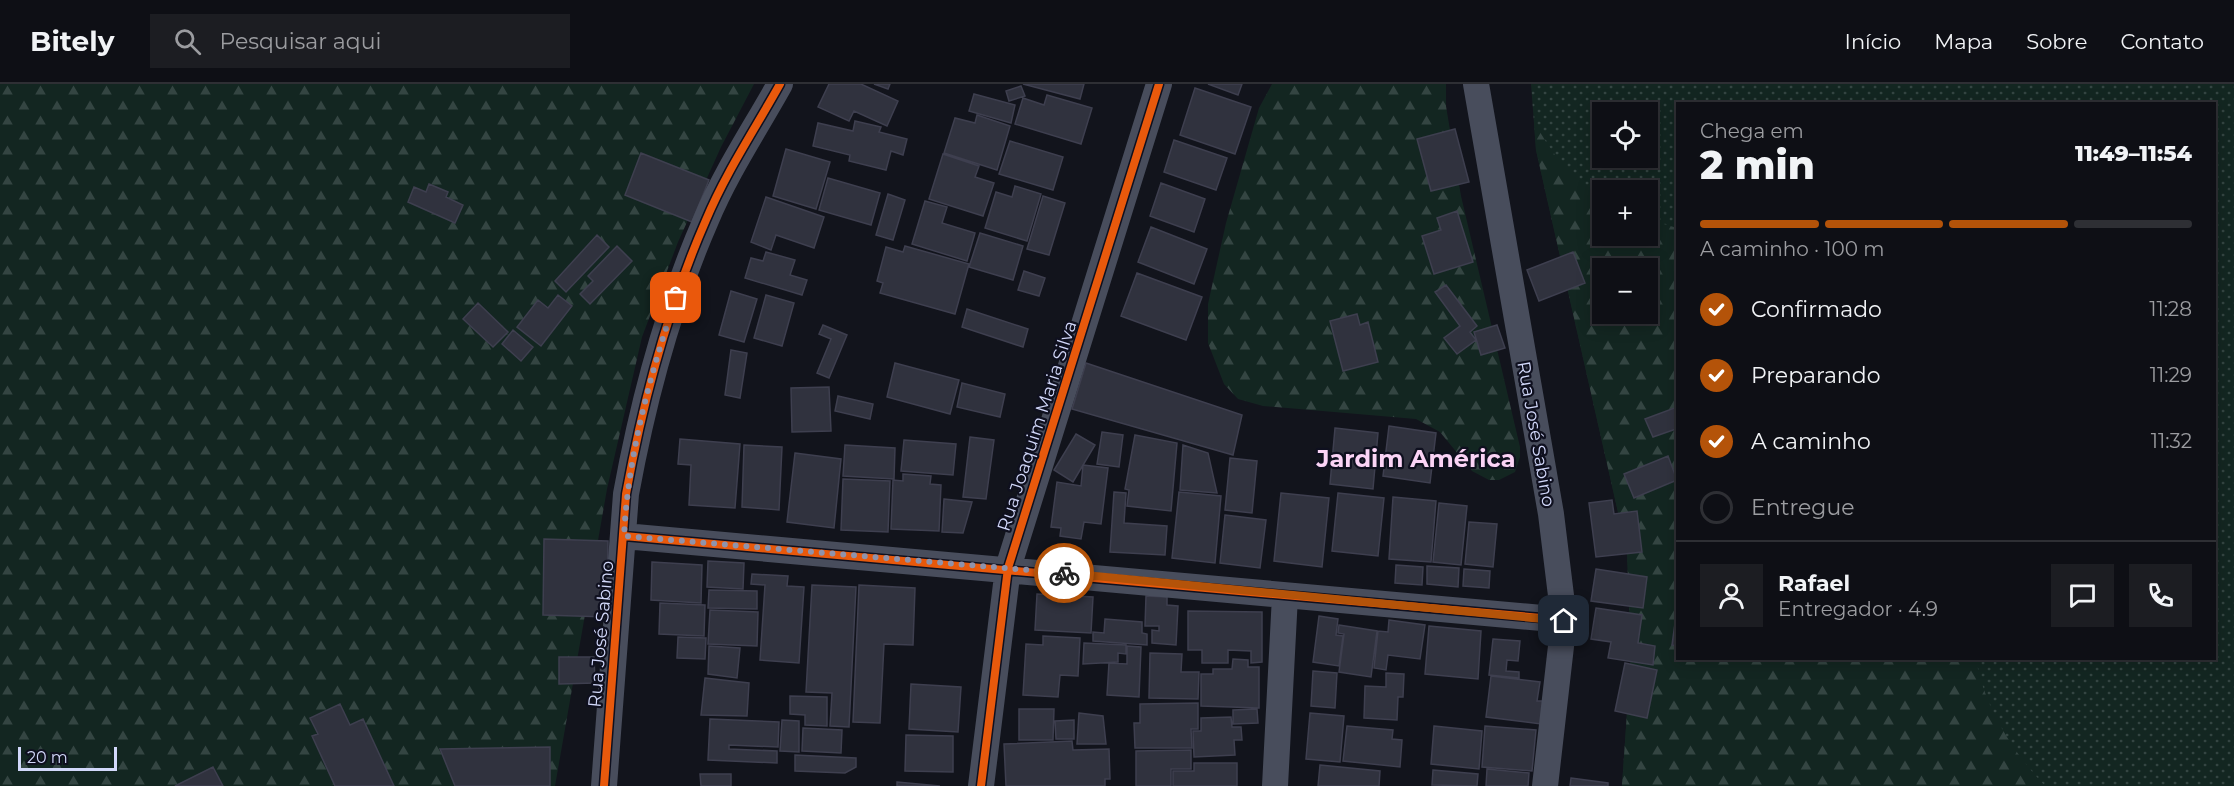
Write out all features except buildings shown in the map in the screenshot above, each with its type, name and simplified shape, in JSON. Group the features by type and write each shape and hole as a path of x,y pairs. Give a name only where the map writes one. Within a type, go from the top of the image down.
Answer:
{"street":[{"name":"Rua José Sabino","path":"604,786 626,494 634,451 661,342 706,219 733,162 780,84"},
{"name":"Rua Joaquim Maria Silva","path":"981,786 1008,568 1160,84"},
{"name":"Rua José Sabino","path":"1476,84 1551,514 1564,621 1545,786"},
{"path":"624,536 1008,568 1564,621"},
{"path":"1275,786 1285,596"}],"green space":[{"path":"0,84 754,84 721,147 678,242 642,337 607,489 555,786 0,786"},
{"path":"1272,84 1446,84 1446,106 1461,196 1520,447 1520,457 1515,472 1499,480 1489,480 1472,471 1440,432 1416,419 1263,406 1238,399 1224,384 1208,343 1208,304 1226,223 1259,108"},
{"path":"1531,84 2234,84 2234,786 1622,786 1631,654 1627,552 1536,150"},
{"path":"1534,122 1563,165 1592,191 1592,246 1658,246 1658,222 1676,228 1676,660 1976,660 1986,694 2001,727 2021,758 2045,786 1622,786 1631,654 1627,552 1536,150"}],"cycle path":[{"path":"604,786 626,494 640,424 668,320 692,253 714,202 780,84"},
{"path":"981,786 1008,568 1159,84"},
{"path":"624,536 1564,620"}],"way so far":[{"path":"676,298 661,342 634,451 626,494 624,536 1064,573"}],"district":[{"name":"Jardim América","path":"1416,458"}],"route":[{"path":"1064,573 1564,621"}]}
